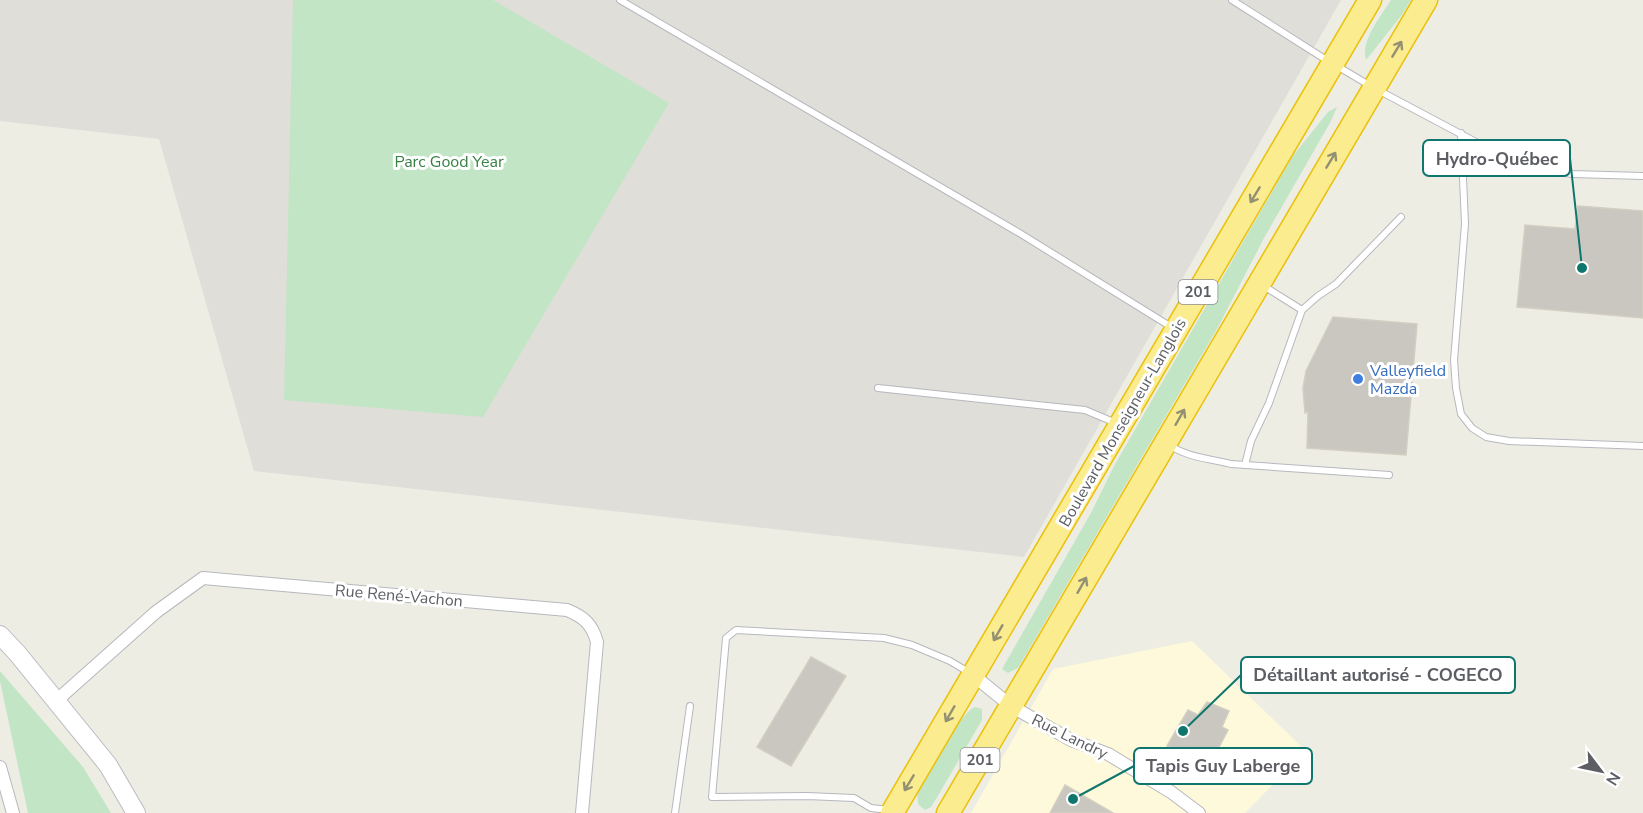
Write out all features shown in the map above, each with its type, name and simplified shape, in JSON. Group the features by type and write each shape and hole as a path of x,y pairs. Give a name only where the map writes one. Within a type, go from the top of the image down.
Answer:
{"highway":[{"name":"Boulevard Monseigneur-Langlois","path":"894,812 1370,0"},
{"name":"201","path":"948,813 1426,0"}],"main road":[{"path":"0,635 108,765 136,813"},
{"path":"108,765 124,813"}],"street":[{"name":"Rue René-Vachon","path":"56,701 156,612 203,578 567,610 583,617 594,629 597,642 582,813"},
{"name":"Rue Landry","path":"973,675 1011,706 1071,740 1108,754 1171,792 1199,813"},
{"path":"0,767 13,813"}],"lane":[{"path":"620,0 1021,234 1176,329"},
{"path":"1232,0 1374,88 1519,165 1572,174 1643,176"},
{"path":"1461,134 1465,224 1454,360 1461,414 1472,428 1486,437 1509,441 1643,446"},
{"path":"1245,465 1251,441 1269,403 1302,310 1336,284 1401,217"},
{"path":"1259,283 1302,310"},
{"path":"878,388 1085,410 1120,425"},
{"path":"1165,443 1190,456 1245,465 1389,475"},
{"path":"894,812 871,808 854,798 712,797 726,638 736,630 884,638 912,645 950,661 973,675"},
{"path":"675,813 690,706"}],"shaded area":[{"path":"0,0 1341,0 1024,557 254,471 159,139 0,121"},
{"path":"1192,641 1306,751 1245,813 971,813 1053,669"}],"green space":[{"name":"Parc Good Year","path":"293,0 493,0 669,103 483,417 284,400"},
{"path":"1391,0 1411,0 1366,60 1366,45 1369,37"},
{"path":"1337,107 1264,238 1217,329 1018,668 1008,673 1002,669 1092,511 1114,466 1292,157 1328,112"},
{"path":"0,671 83,767 111,813 28,813 0,681"},
{"path":"975,707 982,709 982,720 931,807 925,810 919,805 918,791 951,732"}],"building":[{"path":"1578,206 1643,211 1643,318 1517,307 1525,225 1575,229"},
{"name":"Valleyfield Mazda","path":"1333,317 1417,324 1406,455 1307,448 1308,412 1305,413 1303,388 1306,371"},
{"path":"811,657 846,676 791,766 757,747"},
{"path":"1207,702 1229,711 1222,727 1228,730 1208,768 1167,746 1188,710 1198,715"},
{"path":"1065,785 1113,813 1050,813"}],"place":[{"name":"Hydro-Québec","path":"1582,268"},
{"name":"Valleyfield Mazda","path":"1358,379"},
{"name":"Détaillant autorisé - COGECO","path":"1183,731"},
{"name":"Tapis Guy Laberge","path":"1073,799"}]}
